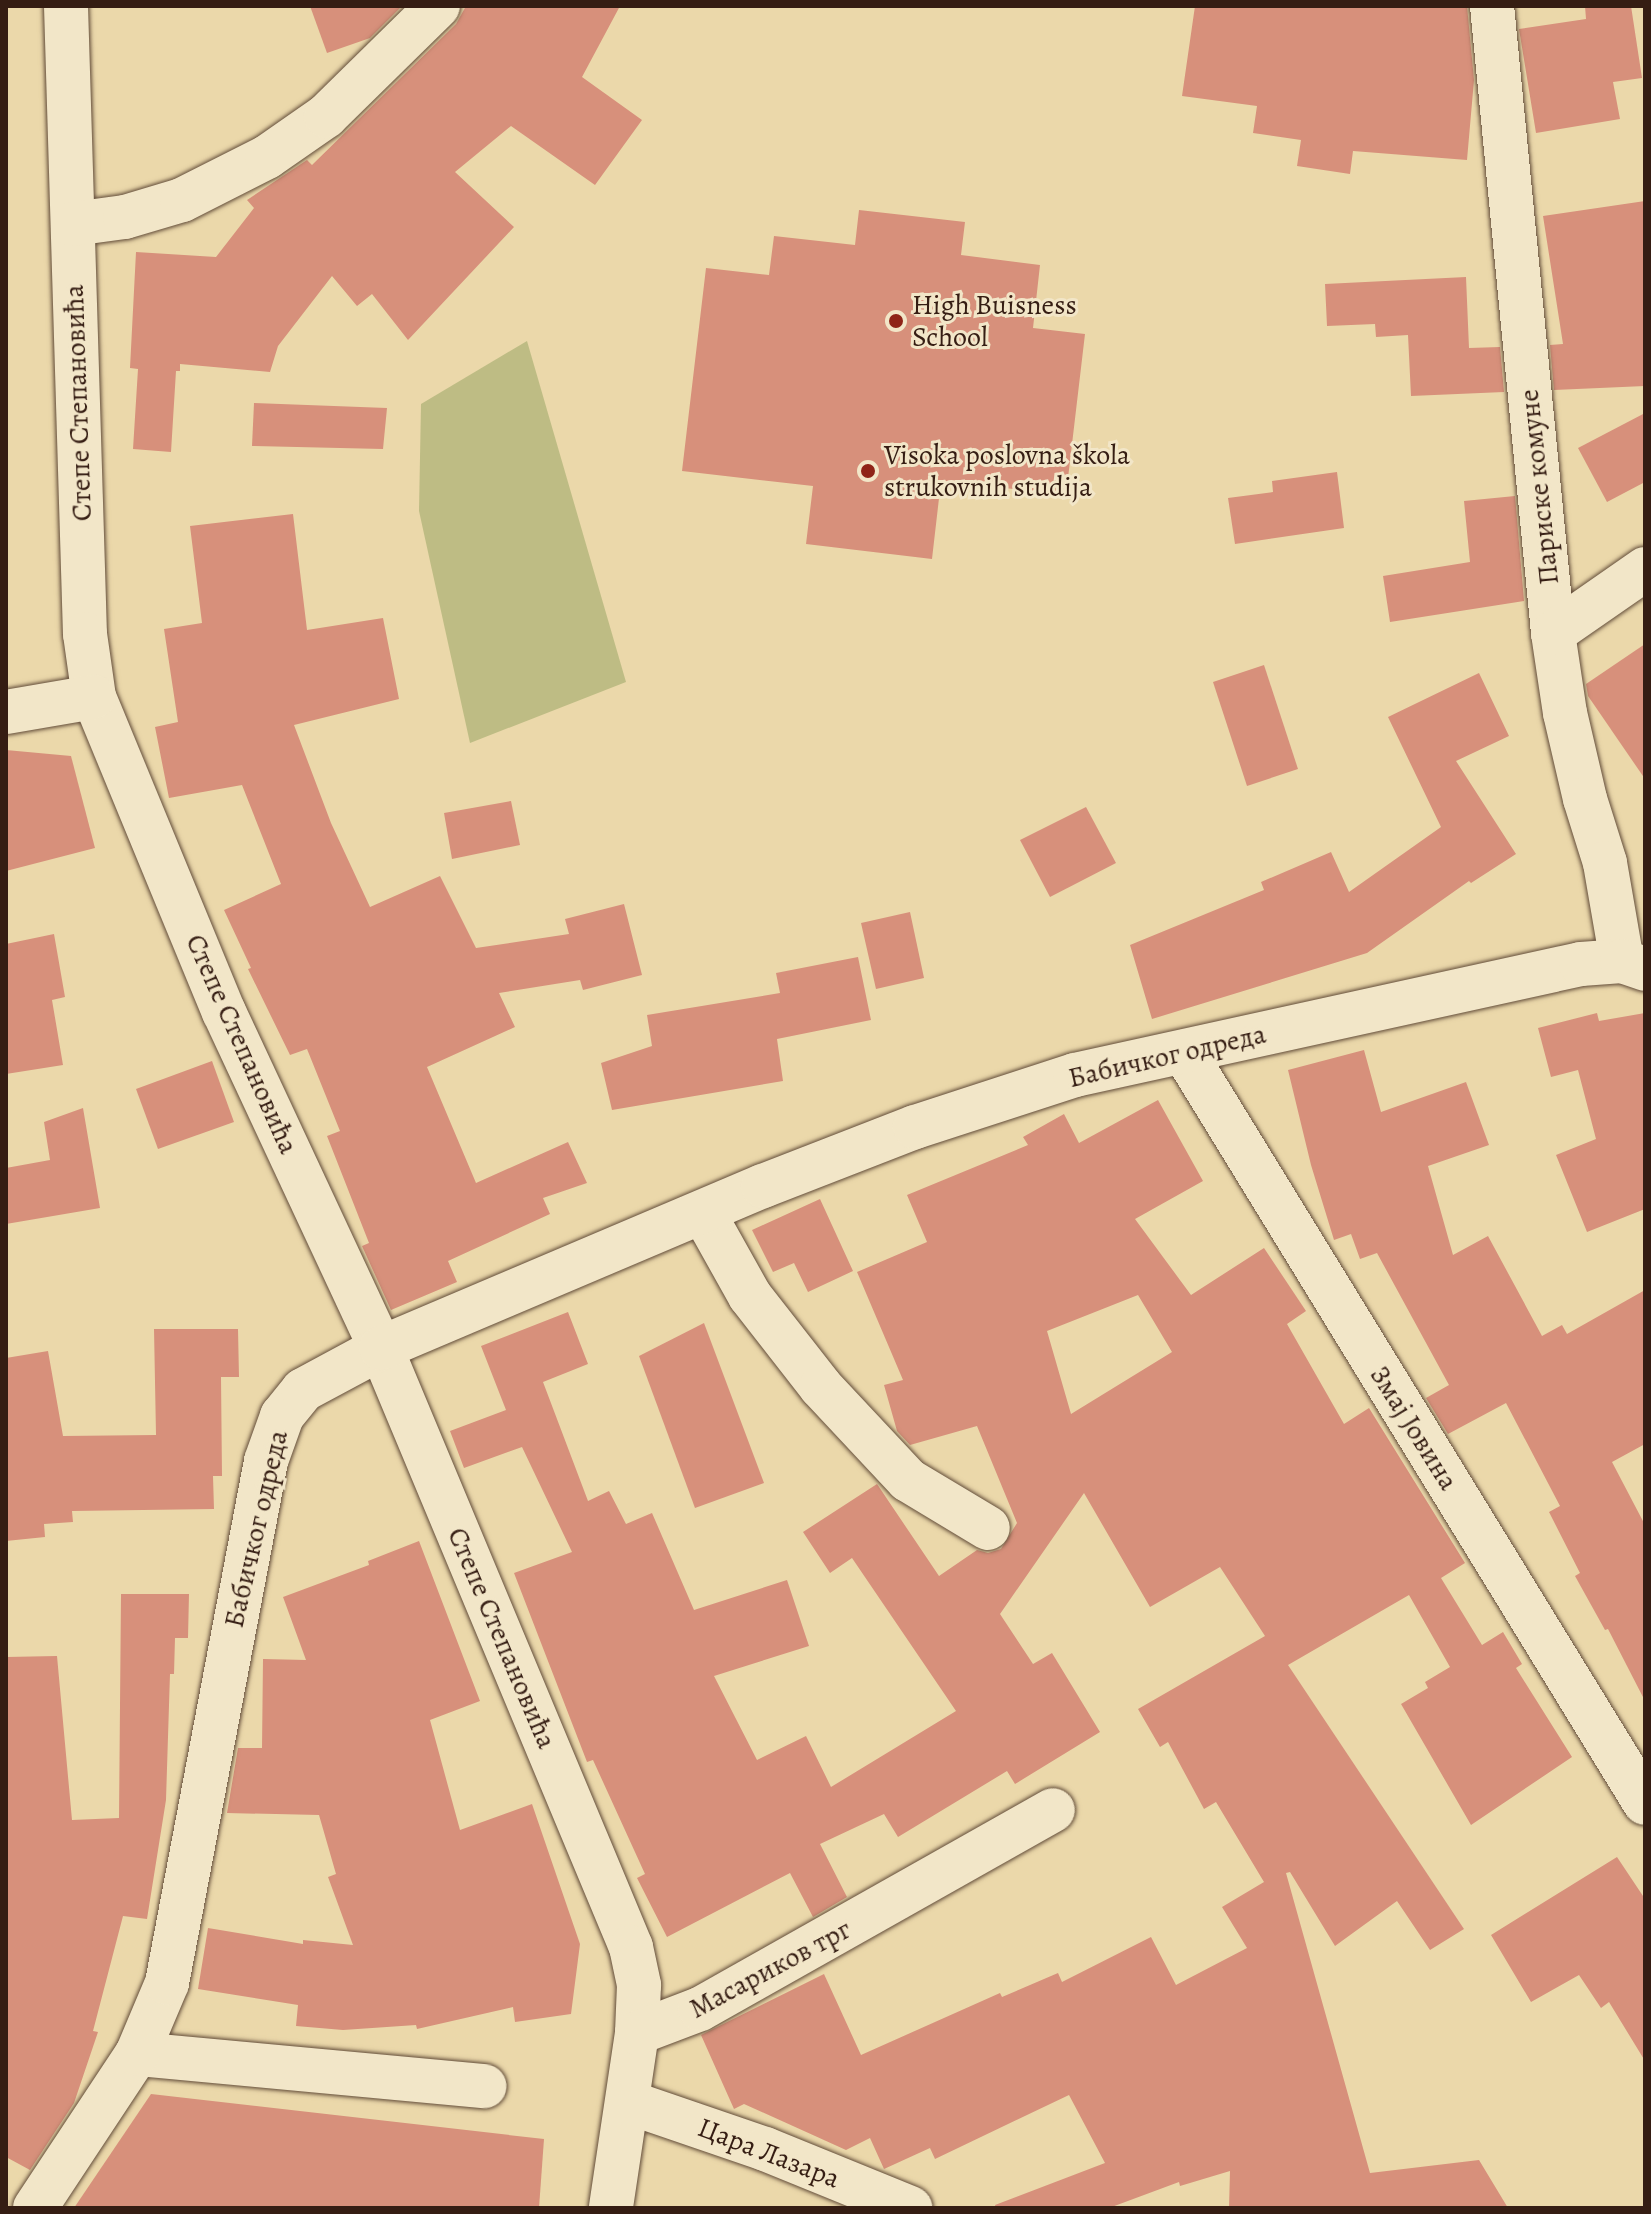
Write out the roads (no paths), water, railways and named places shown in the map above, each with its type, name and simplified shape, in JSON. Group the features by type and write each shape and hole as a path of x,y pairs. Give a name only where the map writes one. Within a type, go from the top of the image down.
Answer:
{"street":[{"name":"Степе Степановића","path":"66,6 85,634 94,697 224,1012 381,1348 631,1947 639,1985 637,2033"},
{"path":"73,224 125,217 182,200 267,157 326,116 438,6"},
{"name":"Париске комуне","path":"1492,6 1553,633 1565,713 1585,799 1634,965"},
{"path":"1553,633 1645,569"},
{"path":"6,712 94,697"},
{"name":"Бабичког одреда","path":"35,2208 137,2054 167,1983 266,1461 282,1416 303,1390 381,1348 703,1212 930,1122 1075,1075 1581,964 1634,965"},
{"name":"Змај Јовина","path":"1184,1052 1645,1803"},
{"path":"703,1212 750,1296 821,1387 908,1480 988,1528"},
{"name":"Масариков трг","path":"637,2033 700,2009 1053,1810"},
{"path":"611,2208 637,2033"},
{"path":"137,2054 485,2086"},
{"name":"Цара Лазара","path":"628,2102 765,2149 910,2208"}],"place":[{"name":"High Buisness School","path":"896,321"},
{"name":"Visoka poslovna škola strukovnih studija","path":"868,471"}]}
